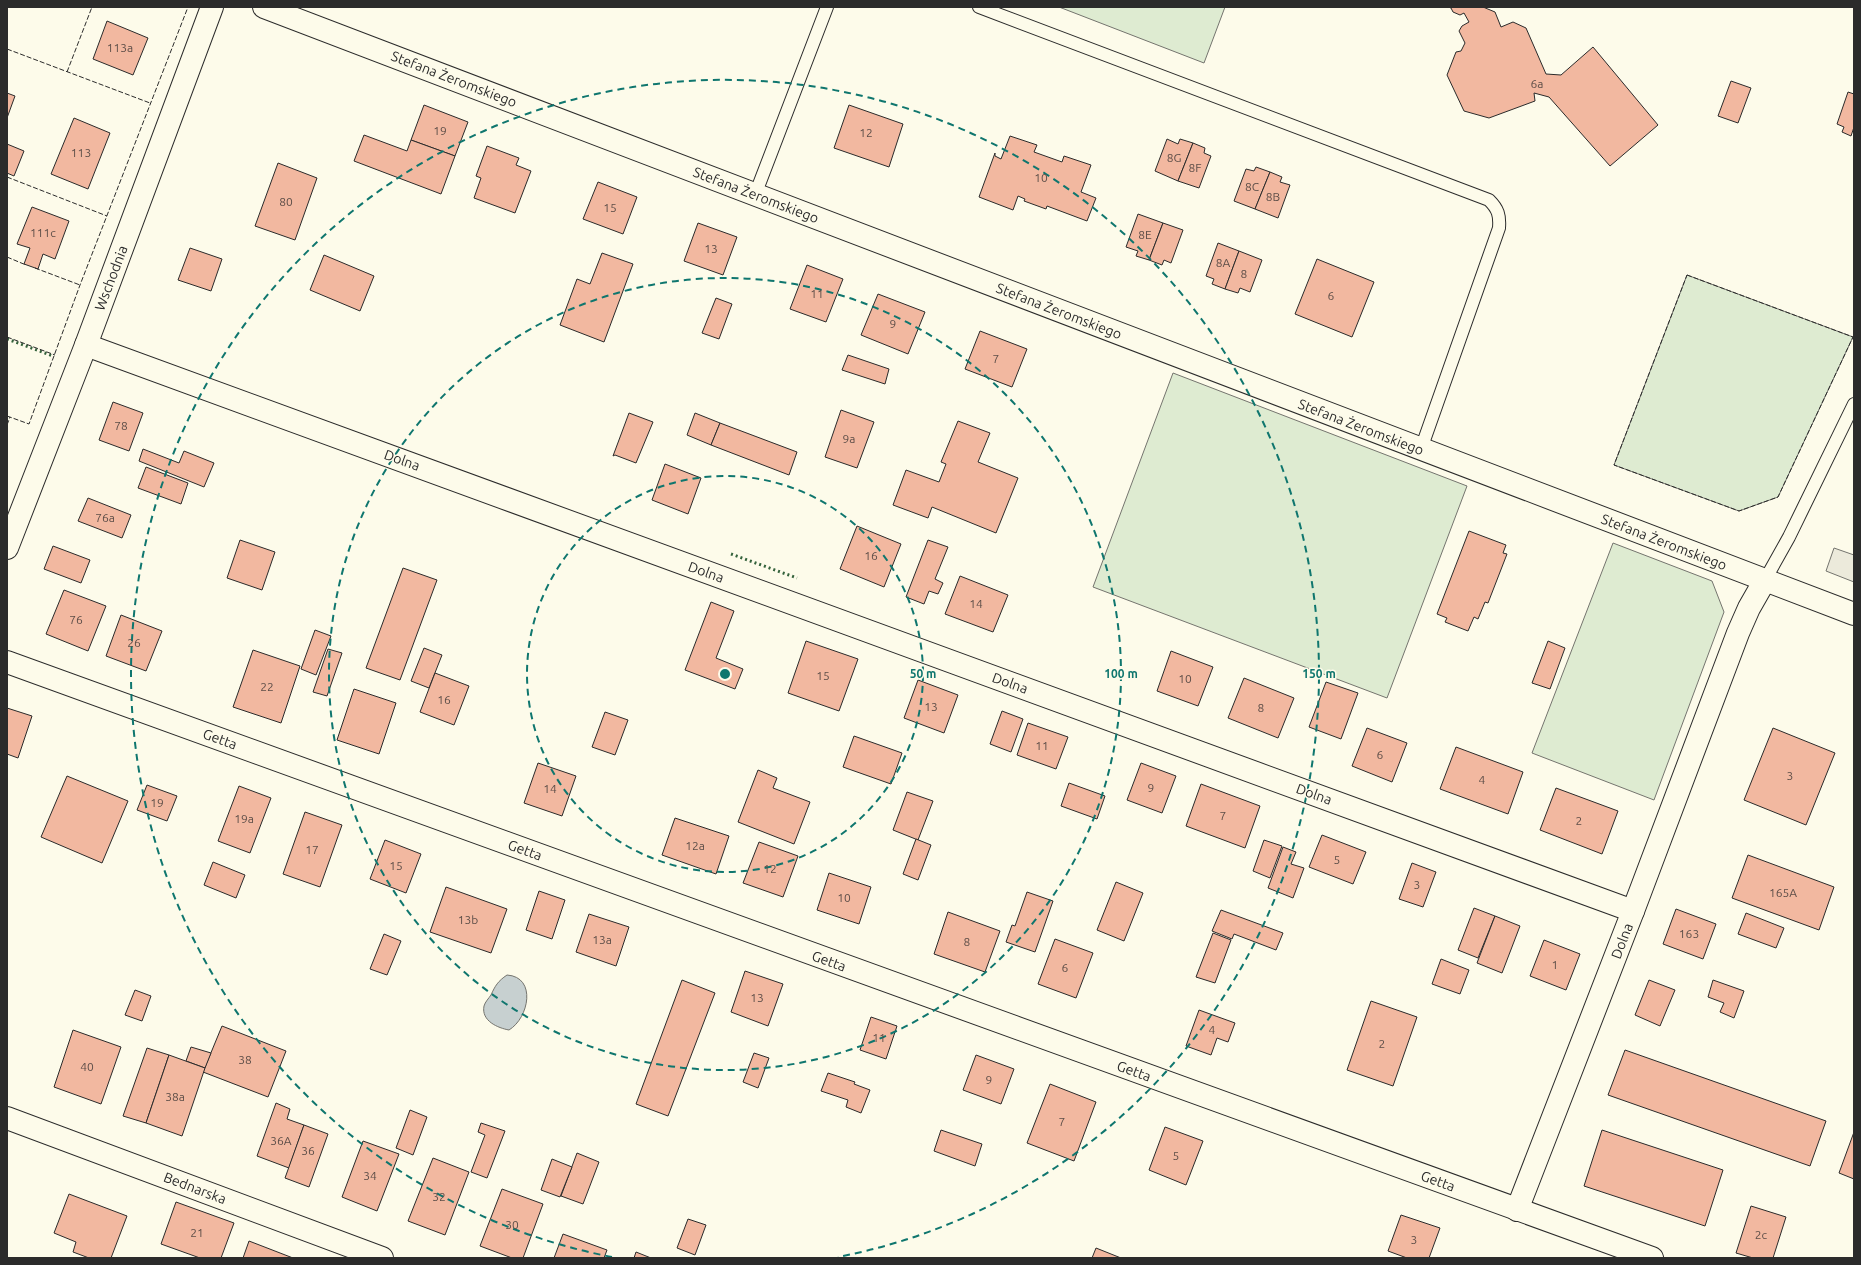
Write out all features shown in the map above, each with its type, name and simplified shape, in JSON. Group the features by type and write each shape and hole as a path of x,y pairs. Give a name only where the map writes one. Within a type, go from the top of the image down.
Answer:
{"street":[{"name":"Wschodnia","path":"7,548 86,345 212,7"},
{"name":"Stefana Żeromskiego","path":"264,7 1854,614"},
{"name":"Dolna","path":"86,345 1633,911 1517,1210"},
{"path":"1633,911 1738,634 1749,608 1765,580"},
{"name":"Getta","path":"7,662 1652,1258"},
{"name":"Bednarska","path":"7,1118 382,1258"}],"lane":[{"path":"755,195 827,7"},
{"path":"979,7 1489,200 1497,208 1500,217 1499,228 1421,449"},
{"path":"1765,580 1789,537 1854,404"}],"green space":[{"path":"1059,7 1225,7 1204,63"},
{"path":"1687,275 1853,337 1778,497 1739,511 1614,465"},
{"path":"1173,373 1467,486 1387,698 1093,587"},
{"path":"1613,543 1712,581 1724,612 1654,800 1532,753"}],"shaded area":[{"path":"1834,548 1854,555 1854,582 1826,571"},
{"path":"507,975 517,977 523,983 526,990 527,999 521,1017 509,1030 500,1028 491,1023 485,1016 484,1011 484,1006 495,986"}],"building":[{"path":"1449,7 1483,7 1495,12 1501,27 1513,22 1526,28 1546,74 1561,75 1593,47 1658,125 1610,166 1549,97 1534,93 1535,101 1489,118 1464,111 1447,75 1456,52 1461,51 1465,43 1459,31 1462,26 1469,22 1464,13 1460,15 1453,12"},
{"path":"107,21 148,38 133,75 93,59"},
{"path":"1731,81 1751,88 1738,123 1718,116"},
{"path":"1848,92 1854,94 1854,127 1851,136 1842,132 1844,127 1837,124"},
{"path":"7,93 15,96 7,118"},
{"path":"424,105 468,122 455,156 411,140"},
{"path":"849,105 903,124 889,167 834,148"},
{"path":"74,118 110,133 88,189 51,174"},
{"path":"364,135 407,151 411,140 455,156 441,194 354,161"},
{"path":"1010,136 1037,145 1034,152 1062,162 1064,156 1091,165 1081,192 1096,198 1087,221 1047,206 1046,209 1024,201 1025,199 1018,196 1013,210 979,197 995,153 995,156 1001,159"},
{"path":"1167,139 1178,144 1180,139 1193,143 1178,181 1155,171"},
{"path":"1193,143 1205,148 1204,153 1211,156 1199,188 1178,181"},
{"path":"7,144 24,151 14,176 7,173"},
{"path":"487,146 519,158 516,165 531,171 515,213 474,198 481,178 476,176"},
{"path":"278,163 317,178 295,240 255,226"},
{"path":"1256,167 1270,172 1255,209 1234,201 1246,169 1254,171"},
{"path":"1270,172 1282,177 1280,182 1290,185 1278,218 1255,209"},
{"path":"598,182 637,197 623,234 583,219"},
{"path":"32,207 69,221 55,259 43,254 38,269 24,264 30,248 17,244"},
{"path":"1138,214 1163,223 1149,260 1136,256 1138,251 1126,247"},
{"path":"698,223 737,237 723,275 684,261"},
{"path":"1163,223 1183,230 1171,263 1164,260 1162,265 1149,260"},
{"path":"1218,243 1239,251 1225,289 1212,284 1214,279 1206,276"},
{"path":"190,248 222,259 211,291 178,280"},
{"path":"1239,251 1262,260 1250,292 1240,288 1238,293 1225,289"},
{"path":"602,253 633,264 604,342 560,325 577,279 590,284"},
{"path":"324,255 374,276 360,311 310,290"},
{"path":"1317,259 1374,282 1352,337 1295,314"},
{"path":"807,265 843,279 826,322 790,309"},
{"path":"878,294 925,312 908,354 861,335"},
{"path":"716,298 732,304 719,339 702,333"},
{"path":"980,331 1027,349 1012,387 965,369"},
{"path":"848,355 889,369 885,384 842,370"},
{"path":"113,402 143,413 129,451 99,440"},
{"path":"841,410 874,422 857,468 825,457"},
{"path":"629,413 653,422 636,463 615,455 613,456"},
{"path":"695,413 720,423 711,445 687,435"},
{"path":"958,421 990,433 978,462 1018,478 996,533 932,507 928,518 893,505 906,470 939,482 946,464 941,462"},
{"path":"720,423 797,452 789,475 711,445"},
{"path":"143,449 179,463 184,451 214,463 204,487 139,461"},
{"path":"665,464 701,478 688,514 652,500"},
{"path":"146,467 188,483 181,504 138,488"},
{"path":"88,498 131,515 122,538 78,521"},
{"path":"857,526 901,544 884,587 840,569"},
{"path":"1469,531 1506,545 1503,553 1507,554 1488,603 1485,602 1478,619 1474,617 1468,631 1445,622 1447,618 1437,614"},
{"path":"240,540 275,552 262,590 227,578"},
{"path":"928,540 948,547 935,579 943,583 938,594 929,591 924,604 906,597"},
{"path":"53,546 90,560 81,583 44,569"},
{"path":"403,568 437,580 400,680 366,668"},
{"path":"960,576 1008,595 993,632 945,614"},
{"path":"64,590 106,606 88,651 46,634"},
{"path":"711,602 734,611 716,658 743,669 735,689 685,670"},
{"path":"121,615 162,631 146,671 106,656"},
{"path":"315,630 331,636 316,675 301,669"},
{"path":"806,641 858,659 839,711 788,693"},
{"path":"1548,641 1565,648 1550,689 1532,683"},
{"path":"424,648 442,655 429,688 411,681"},
{"path":"328,649 342,653 327,696 313,692"},
{"path":"253,650 300,666 281,723 233,707"},
{"path":"1171,651 1213,667 1198,706 1157,691"},
{"path":"435,673 469,686 454,725 420,712"},
{"path":"1244,678 1294,698 1278,738 1228,718"},
{"path":"918,680 958,695 944,733 904,718"},
{"path":"1326,682 1358,693 1341,739 1309,727"},
{"path":"354,689 396,703 379,754 337,740"},
{"path":"7,708 32,716 18,758 7,754"},
{"path":"1002,711 1023,719 1011,752 990,744"},
{"path":"605,712 628,720 615,755 592,747"},
{"path":"1028,723 1068,737 1056,769 1017,755"},
{"path":"1367,728 1407,743 1392,782 1352,766"},
{"path":"1773,728 1835,753 1806,825 1744,800"},
{"path":"854,736 902,753 891,784 843,767"},
{"path":"1456,747 1523,772 1508,814 1440,789"},
{"path":"538,763 576,776 562,816 524,803"},
{"path":"1141,763 1176,776 1162,813 1127,800"},
{"path":"758,770 777,778 773,788 810,802 794,844 738,822"},
{"path":"67,776 128,801 102,863 41,837"},
{"path":"1069,783 1105,796 1097,819 1061,806"},
{"path":"1201,784 1260,806 1245,848 1186,826"},
{"path":"147,785 177,796 167,821 137,810"},
{"path":"239,786 271,798 250,853 218,841"},
{"path":"1556,788 1618,811 1602,854 1540,830"},
{"path":"907,792 933,801 918,840 893,830"},
{"path":"305,812 342,825 320,887 283,874"},
{"path":"675,818 729,836 716,874 662,855"},
{"path":"1322,835 1366,852 1353,884 1309,867"},
{"path":"916,839 931,845 918,880 903,874"},
{"path":"385,840 421,854 406,893 370,879"},
{"path":"1264,840 1282,846 1270,878 1253,871"},
{"path":"759,842 798,856 783,897 743,883"},
{"path":"1283,847 1296,852 1291,864 1304,868 1293,898 1268,888"},
{"path":"1748,855 1834,887 1819,930 1732,898"},
{"path":"213,862 245,875 236,898 204,885"},
{"path":"1412,863 1436,872 1423,907 1399,899"},
{"path":"829,873 871,887 859,924 817,910"},
{"path":"1116,882 1143,893 1124,941 1097,930"},
{"path":"446,887 507,909 491,953 430,932"},
{"path":"539,891 565,900 552,939 526,930"},
{"path":"1027,892 1053,901 1035,952 1006,942 1012,925 1015,926"},
{"path":"1474,908 1495,916 1478,958 1458,950"},
{"path":"1676,909 1716,924 1703,959 1663,944"},
{"path":"1221,910 1283,933 1276,950 1234,934 1232,939 1212,931"},
{"path":"948,912 1000,931 985,972 934,954"},
{"path":"1746,913 1784,928 1776,948 1738,934"},
{"path":"589,914 629,927 616,966 576,952"},
{"path":"1495,916 1520,926 1502,973 1477,963"},
{"path":"1213,933 1231,940 1215,983 1196,977"},
{"path":"384,934 401,941 387,975 370,969"},
{"path":"1055,939 1093,953 1076,998 1038,984"},
{"path":"1544,940 1580,954 1566,990 1530,976"},
{"path":"1441,959 1469,970 1460,994 1432,984"},
{"path":"745,971 783,984 768,1026 731,1012"},
{"path":"682,980 715,993 668,1116 636,1104"},
{"path":"1649,980 1675,990 1660,1026 1635,1015"},
{"path":"1713,980 1744,991 1734,1018 1720,1012 1724,1003 1708,997"},
{"path":"135,990 151,996 142,1021 125,1015"},
{"path":"1371,1001 1417,1017 1393,1086 1347,1070"},
{"path":"1199,1010 1235,1023 1228,1042 1217,1038 1211,1055 1186,1046"},
{"path":"871,1017 897,1026 886,1059 860,1050"},
{"path":"222,1026 286,1051 268,1097 203,1072"},
{"path":"73,1030 121,1047 101,1104 54,1087"},
{"path":"191,1047 211,1053 205,1068 186,1061"},
{"path":"147,1048 169,1055 146,1123 123,1116"},
{"path":"1625,1050 1826,1121 1810,1166 1608,1095"},
{"path":"754,1053 769,1058 758,1088 743,1082"},
{"path":"169,1055 205,1068 182,1136 146,1123"},
{"path":"976,1055 1014,1069 1001,1104 963,1090"},
{"path":"828,1073 855,1082 854,1084 870,1090 861,1113 846,1107 848,1100 821,1091"},
{"path":"1050,1084 1096,1102 1074,1161 1027,1143"},
{"path":"276,1103 290,1109 287,1119 304,1125 289,1168 257,1156"},
{"path":"410,1110 427,1117 413,1155 396,1148"},
{"path":"481,1123 505,1131 487,1178 471,1172 485,1135 478,1132"},
{"path":"304,1125 328,1134 309,1187 285,1178"},
{"path":"1165,1127 1203,1141 1186,1185 1149,1170"},
{"path":"941,1130 982,1144 975,1166 934,1151"},
{"path":"1602,1130 1723,1170 1705,1226 1584,1186"},
{"path":"1854,1132 1854,1179 1839,1173"},
{"path":"363,1141 399,1154 377,1211 342,1197"},
{"path":"577,1153 599,1162 583,1204 561,1196"},
{"path":"433,1158 469,1172 445,1235 408,1221"},
{"path":"552,1159 572,1167 560,1197 541,1190"},
{"path":"502,1189 543,1204 523,1258 512,1258 480,1246"},
{"path":"69,1194 127,1216 111,1258 89,1258 73,1252 76,1242 54,1233"},
{"path":"176,1202 234,1223 221,1258 200,1258 161,1244"},
{"path":"1751,1206 1786,1217 1773,1258 1753,1258 1736,1253"},
{"path":"1401,1215 1440,1228 1429,1258 1407,1258 1388,1251"},
{"path":"688,1219 706,1225 695,1255 677,1248"},
{"path":"563,1234 607,1250 604,1258 554,1258"},
{"path":"249,1241 293,1258 243,1258"},
{"path":"1096,1248 1121,1258 1092,1258"},
{"path":"636,1252 651,1258 634,1258"}],"hedge":[{"path":"7,339 53,356"},
{"path":"731,554 797,578"}],"fence":[{"path":"67,72 92,7"},
{"path":"7,416 29,424 80,285 188,7"},
{"path":"7,49 150,103"},
{"path":"7,177 107,216"},
{"path":"7,257 26,265"},
{"path":"35,268 80,285"},
{"path":"1687,275 1853,337 1778,497 1739,511 1614,465 1687,275"},
{"path":"7,337 55,355"},
{"path":"7,425 10,417"}]}
